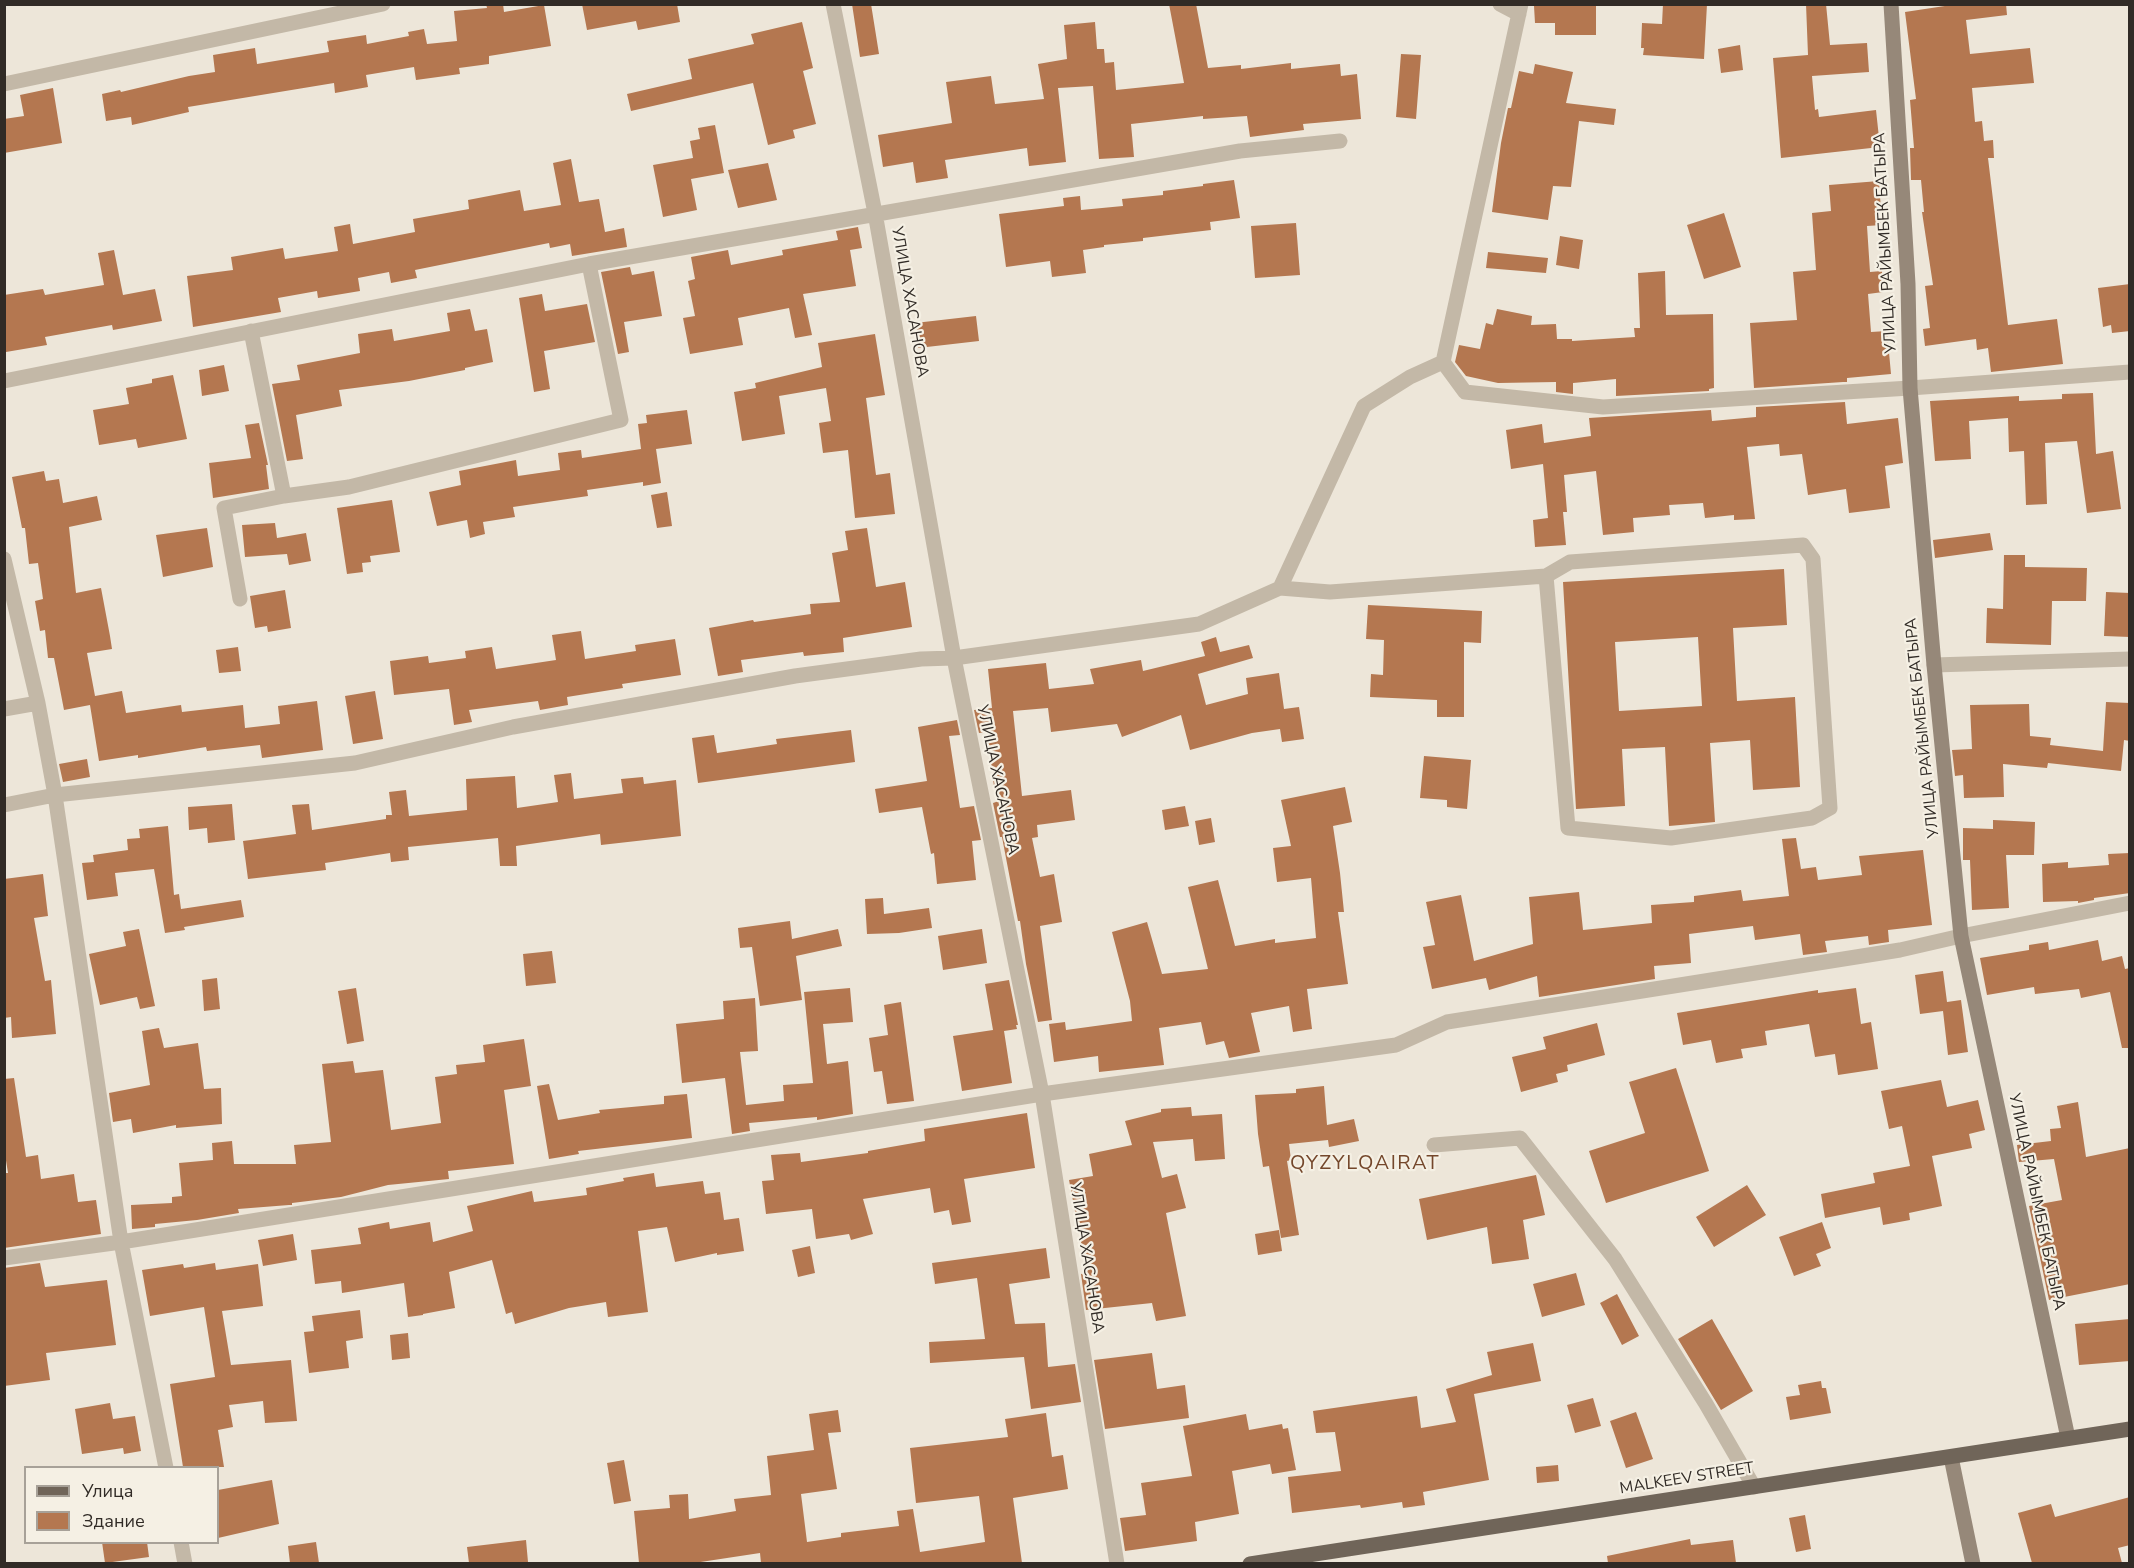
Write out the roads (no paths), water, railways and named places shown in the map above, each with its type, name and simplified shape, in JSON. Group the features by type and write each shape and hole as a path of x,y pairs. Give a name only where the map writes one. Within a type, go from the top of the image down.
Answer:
{"main road":[{"name":"MALKEEV STREET","path":"1250,1563 2130,1429"}],"street":[{"path":"4,84 382,4"},
{"name":"УЛИЦА ХАСАНОВА","path":"833,4 874,213 954,658 1042,1094 1117,1563"},
{"path":"1500,4 1520,9 1443,362 1465,392 1603,407 2130,372"},
{"name":"УЛИЦА РАЙЫМБЕК БАТЫРА","path":"1891,4 1908,284 1910,388 1961,936 2068,1438"},
{"path":"4,381 589,264 1240,151 1340,141"},
{"path":"240,599 224,508 349,486 621,420 589,264"},
{"path":"251,331 284,496"},
{"path":"1280,588 1364,406 1410,377 1443,362"},
{"path":"4,805 55,795 355,763 513,727 795,676 921,659 954,658 1199,624 1280,588 1330,592 1546,576 1570,562 1803,545 1813,559 1830,808 1812,818 1671,838 1568,828 1546,576"},
{"path":"4,558 38,703 55,795 121,1242 166,1466"},
{"path":"1934,665 2130,659"},
{"path":"4,709 38,703"},
{"path":"4,1258 121,1242 1042,1094 1396,1045 1447,1022 1900,950 2130,903"},
{"path":"1434,1145 1520,1138 1614,1259 1706,1404 1754,1486"},
{"path":"1950,1456 1973,1563"},
{"path":"181,1544 185,1563"}],"district":[{"name":"QYZYLQAIRAT","path":"1365,1164"}]}
